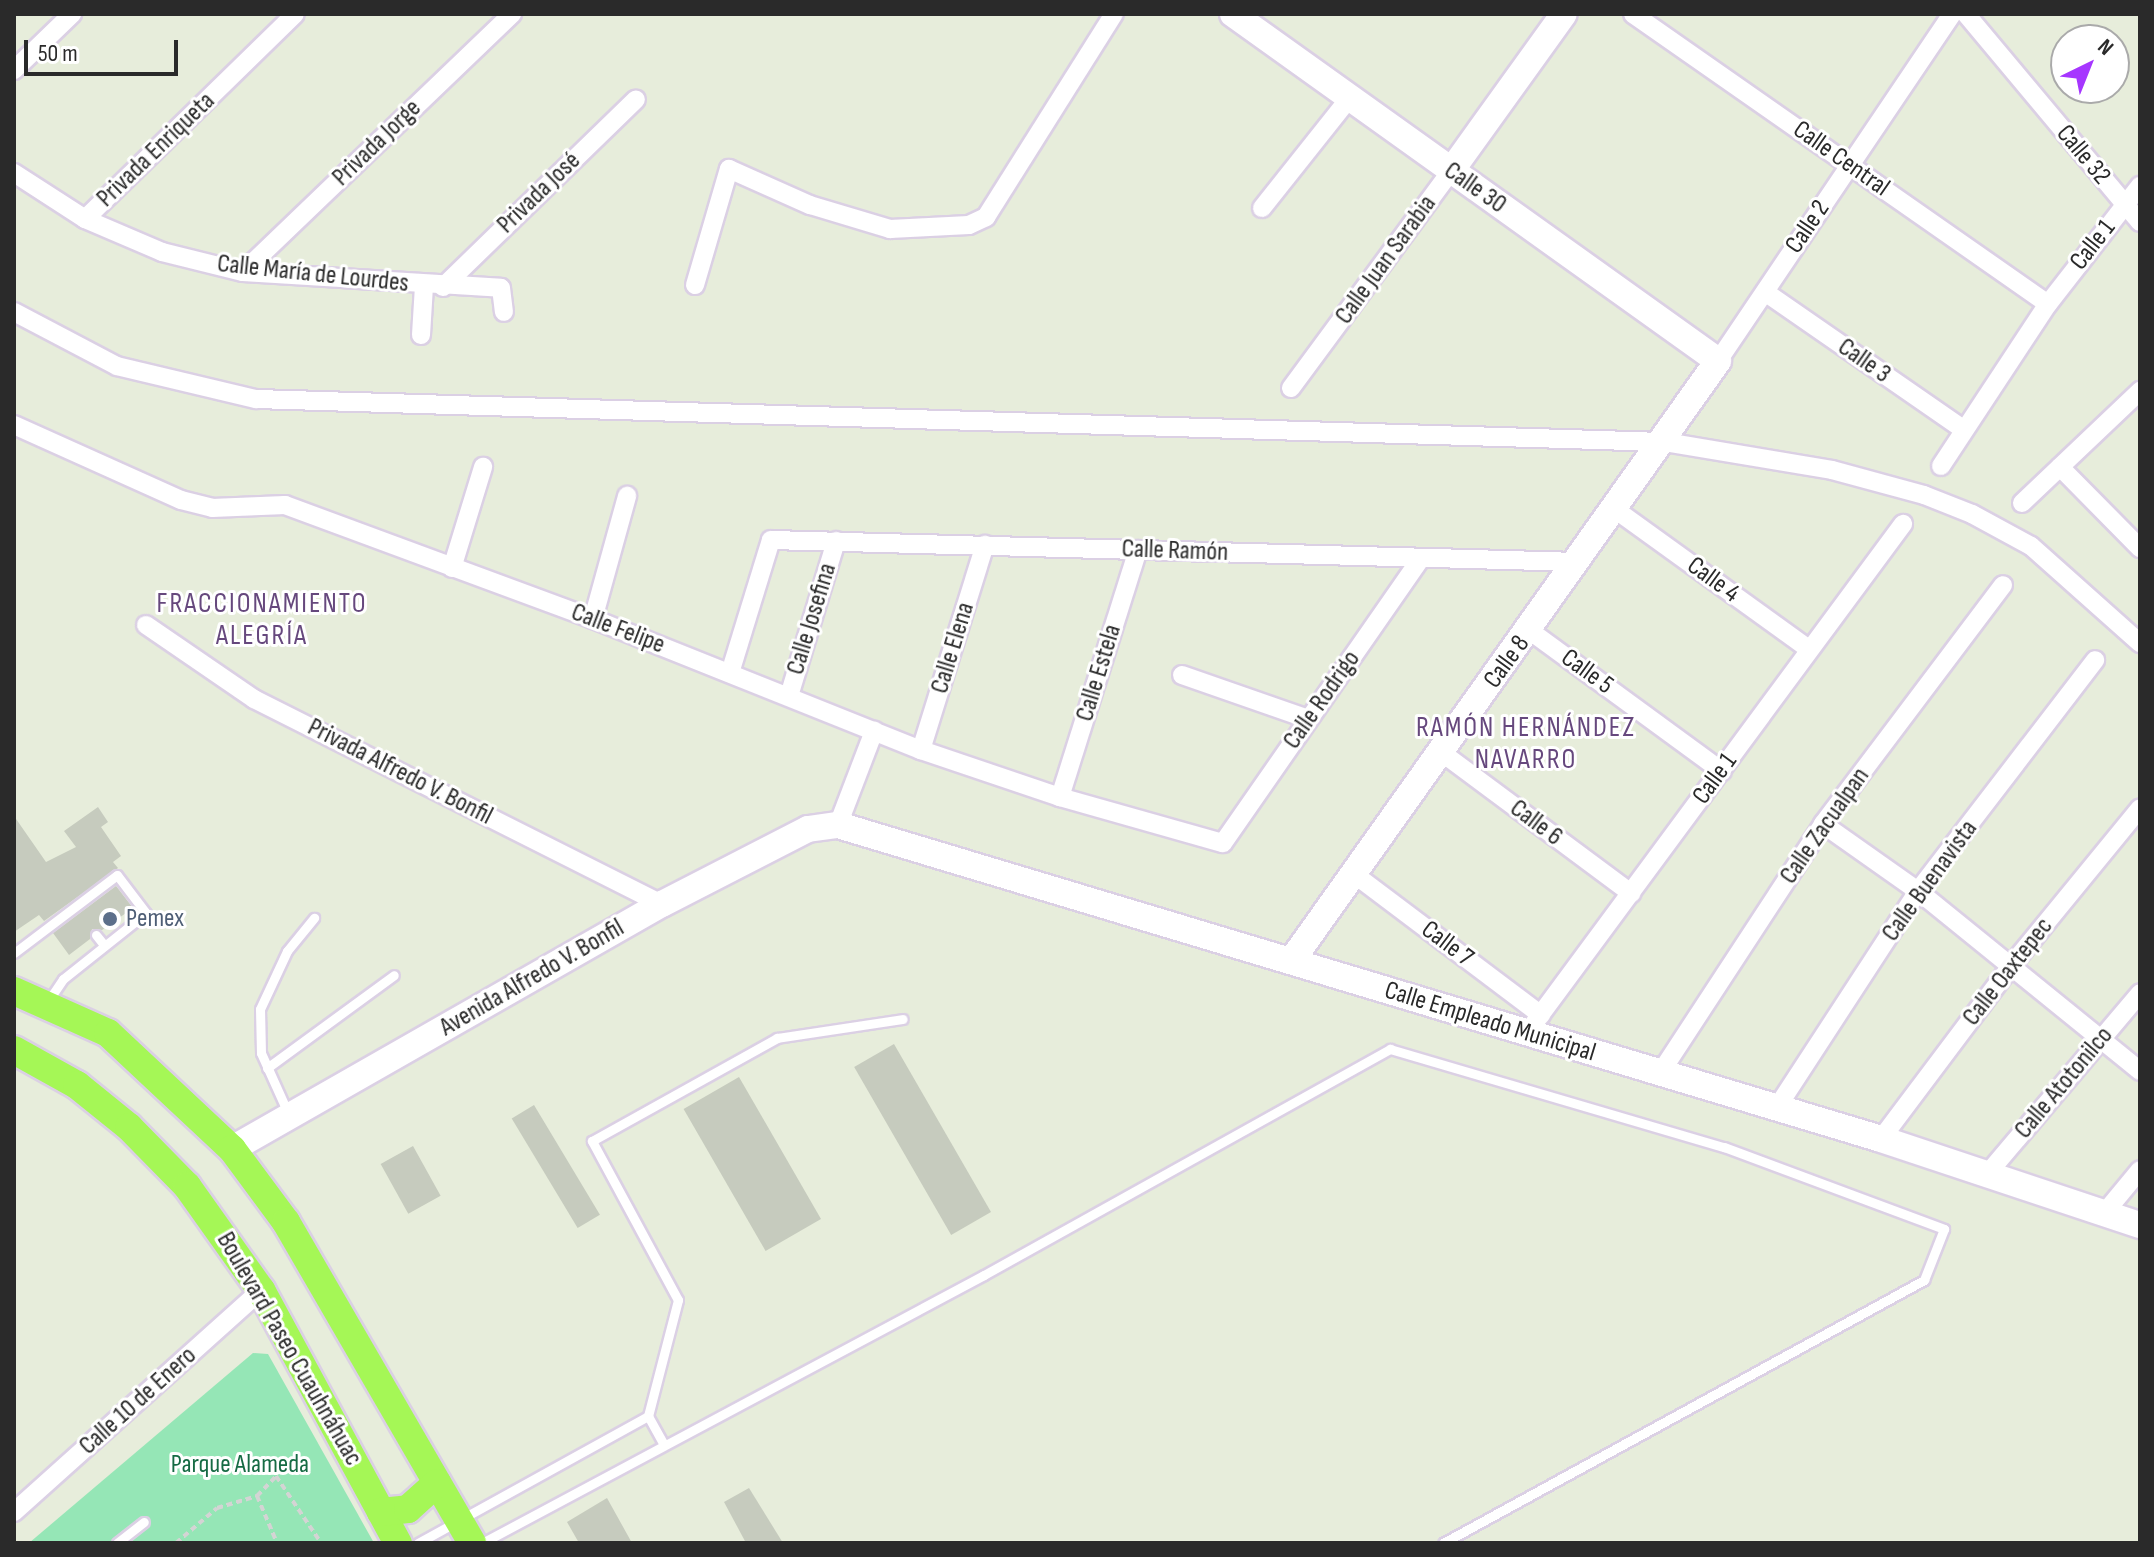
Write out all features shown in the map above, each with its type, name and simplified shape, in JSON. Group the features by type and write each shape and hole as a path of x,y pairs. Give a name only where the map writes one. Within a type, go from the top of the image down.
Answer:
{"main road":[{"path":"14,991 108,1033 232,1149 286,1222 465,1531"},
{"name":"Boulevard Paseo Cuauhnáhuac","path":"14,1050 77,1085 129,1127 187,1186 261,1290 398,1543"},
{"path":"381,1512 408,1509 437,1483"}],"street":[{"path":"14,70 72,14"},
{"name":"Privada Enriqueta","path":"85,219 295,14"},
{"name":"Privada Jorge","path":"243,272 512,14"},
{"path":"695,285 729,169 810,205 890,229 969,225 986,217 1114,14"},
{"name":"Calle 30","path":"1233,14 1348,100 1718,361"},
{"name":"Calle Juan Sarabia","path":"1291,388 1564,14"},
{"name":"Calle Central","path":"1633,14 2048,304"},
{"name":"Calle 2","path":"1718,361 1952,14"},
{"name":"Calle 32","path":"1966,14 2140,222"},
{"name":"Privada José","path":"433,286 636,99"},
{"path":"1262,208 1348,100"},
{"name":"Calle María de Lourdes","path":"14,173 85,219 162,252 243,272 501,288 504,312"},
{"name":"Calle 1","path":"1941,466 2048,304 2140,186"},
{"path":"421,335 433,286"},
{"name":"Calle 3","path":"1765,292 1964,430"},
{"path":"14,312 117,366 256,399 1665,442 1832,470 1924,495 1972,514 2031,546 2140,643"},
{"name":"Calle 8","path":"1292,960 1665,442 1718,361"},
{"path":"2022,503 2140,392"},
{"name":"Calle Felipe","path":"14,425 181,500 212,508 285,505 593,619 921,750 1060,797 1223,843"},
{"path":"452,568 483,467"},
{"path":"2060,467 2140,548"},
{"path":"593,619 627,496"},
{"name":"Calle 4","path":"1616,510 1809,649"},
{"name":"Calle 1","path":"1534,1024 1903,524"},
{"name":"Calle Ramón","path":"730,673 771,540 1579,562"},
{"name":"Calle Josefina","path":"789,696 836,541"},
{"name":"Calle Elena","path":"921,750 985,545"},
{"name":"Calle Estela","path":"1060,797 1138,550"},
{"name":"Calle Rodrigo","path":"1223,843 1421,558"},
{"name":"Calle Zacualpan","path":"1659,1075 1823,824 2003,585"},
{"name":"Privada Alfredo V. Bonfil","path":"146,625 254,699 662,904"},
{"name":"Calle 5","path":"1529,630 1722,771"},
{"name":"Calle Buenavista","path":"1776,1109 1918,891 2095,660"},
{"path":"1182,675 1308,719"},
{"path":"838,825 874,731"},
{"name":"Calle 6","path":"1441,752 1631,893"},
{"name":"Calle Oaxtepec","path":"1881,1139 2010,967 2140,808"},
{"path":"1823,824 1918,891 2140,1071"},
{"name":"Avenida Alfredo V. Bonfil","path":"232,1149 662,904 808,829 838,825"},
{"name":"Calle Empleado Municipal","path":"838,825 1292,960 1534,1024 1659,1075 1989,1172 2140,1225"},
{"name":"Calle 7","path":"1354,874 1534,1024"},
{"path":"14,980 51,997 108,1033"},
{"name":"Calle Atotonilco","path":"1989,1172 2140,993"},
{"path":"2106,1211 2140,1170"},
{"name":"Calle 10 de Enero","path":"14,1512 261,1290"}],"lane":[{"path":"14,953 117,875 146,913 63,979 51,997"},
{"path":"74,905 81,914"},
{"path":"290,1116 267,1068 258,1034 260,1009 287,951 314,918"},
{"path":"96,935 104,945"},
{"path":"267,1068 394,975"},
{"path":"418,1543 465,1531 648,1416 678,1300 592,1141 777,1038 903,1019"},
{"path":"482,1543 663,1443 984,1275 1390,1049 1724,1147 1944,1229 1924,1280 1443,1543"},
{"path":"648,1416 663,1443"},
{"path":"117,1543 144,1522"}],"path":[{"path":"176,1543 217,1508 257,1496 276,1476 321,1543"},
{"path":"257,1496 277,1543"}],"green space":[{"name":"Parque Alameda","path":"253,1353 268,1354 374,1543 29,1543"}],"building":[{"path":"98,807 108,822 101,827 121,856 113,862 118,868 44,921 39,915 14,932 14,816 46,862 76,847 64,831"},
{"path":"116,886 133,908 102,930 92,929 90,939 69,955 53,933"},
{"path":"894,1044 991,1212 951,1235 854,1067"},
{"path":"739,1077 821,1219 766,1251 684,1109"},
{"path":"534,1105 600,1215 578,1228 512,1118"},
{"path":"413,1146 441,1196 408,1214 381,1164"},
{"path":"749,1488 783,1543 746,1543 724,1502"},
{"path":"607,1498 632,1543 579,1543 567,1522"}],"place":[{"name":"Pemex","path":"110,919"}],"district":[{"name":"FRACCIONAMIENTO ALEGRÍA","path":"262,620"},
{"name":"RAMÓN HERNÁNDEZ NAVARRO","path":"1526,744"}]}
